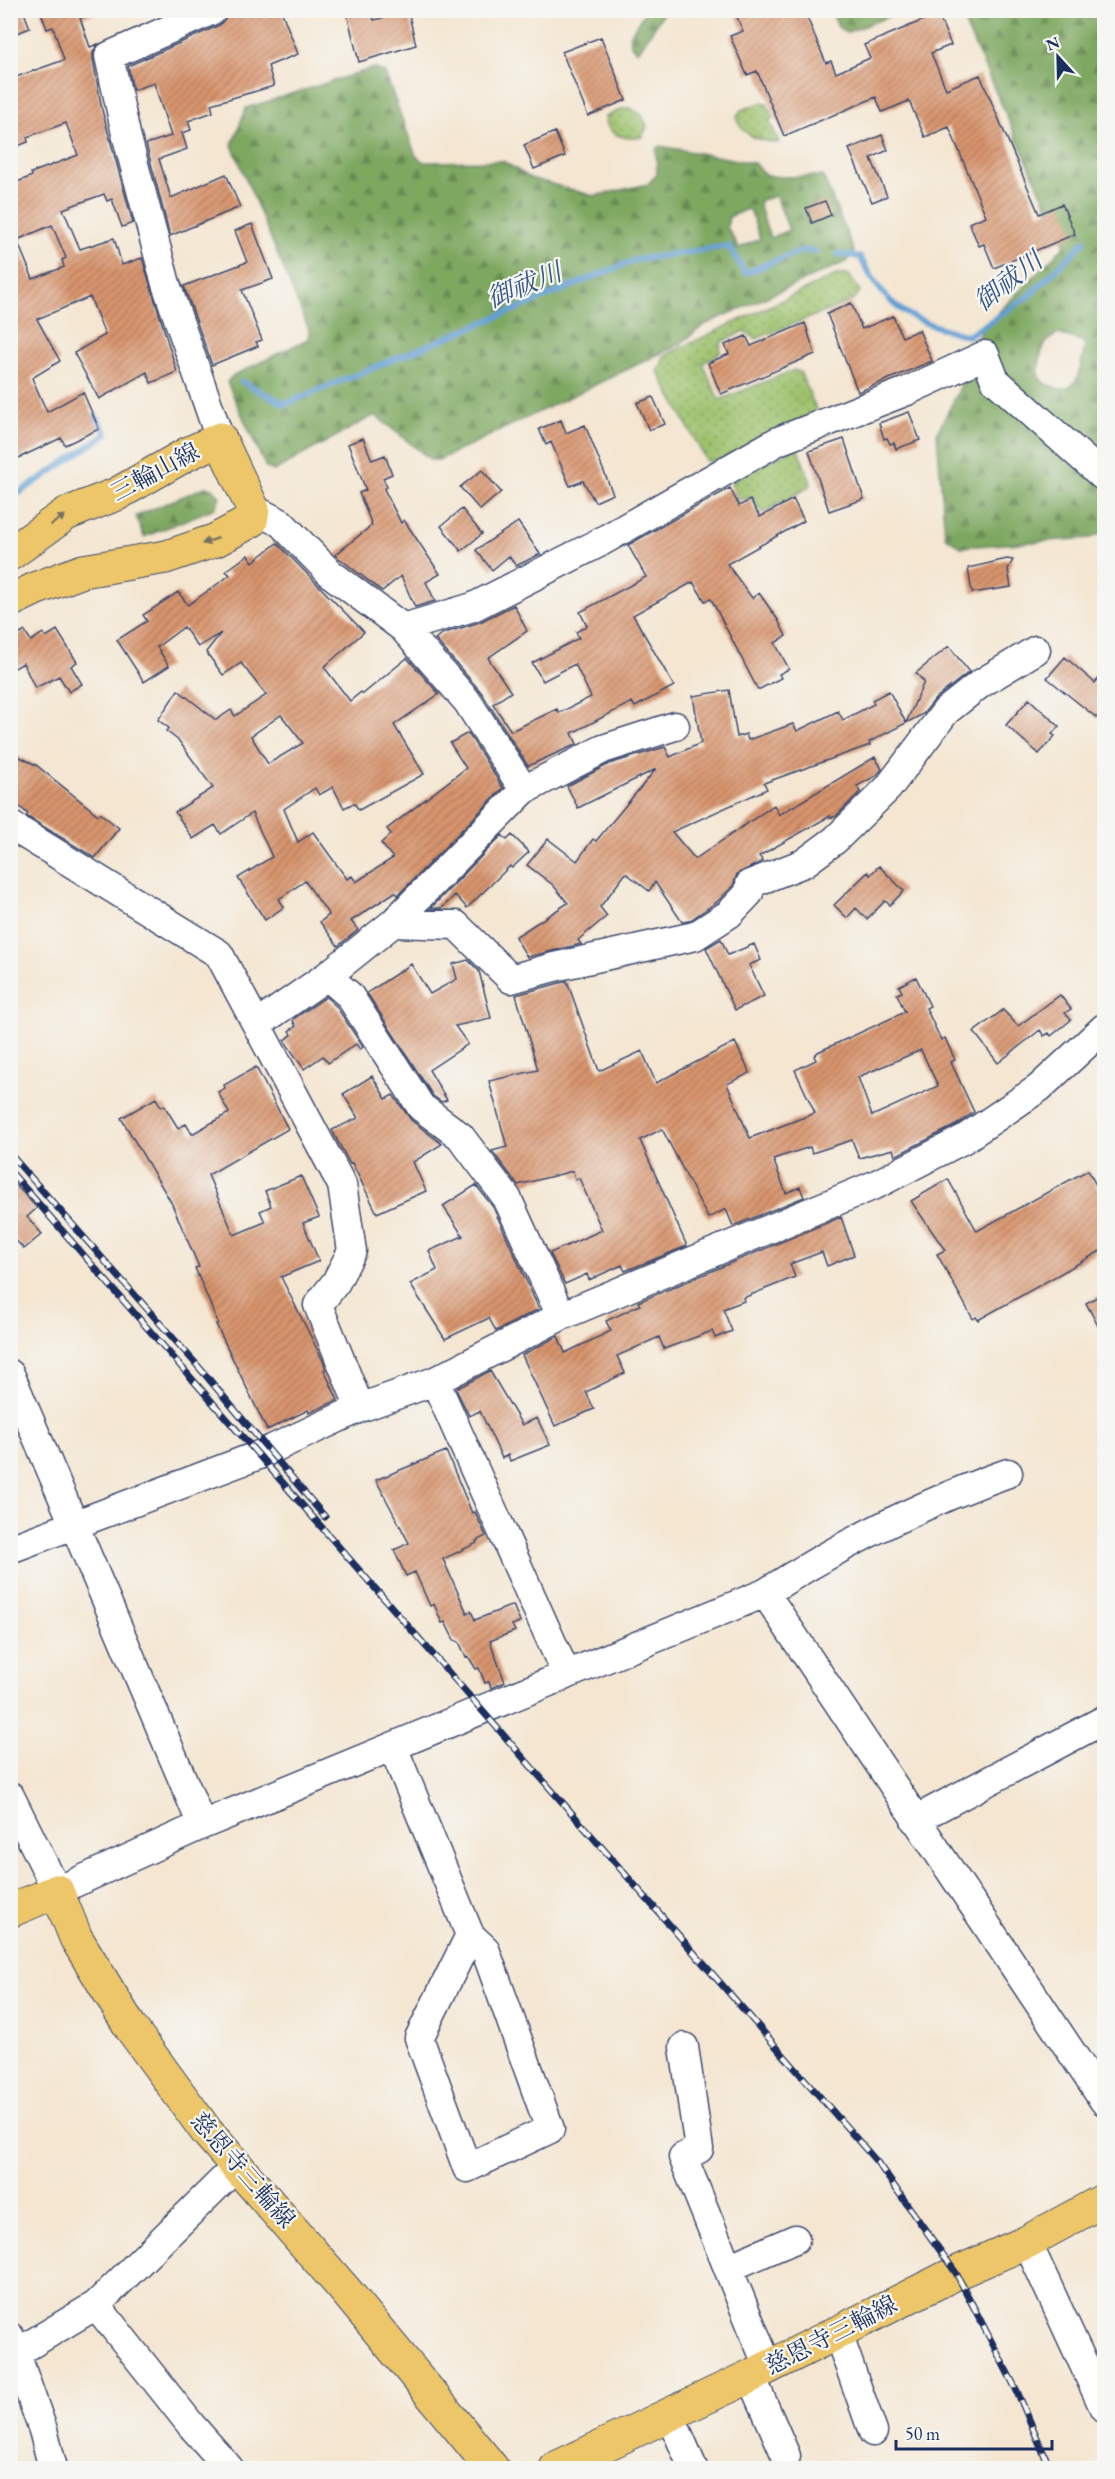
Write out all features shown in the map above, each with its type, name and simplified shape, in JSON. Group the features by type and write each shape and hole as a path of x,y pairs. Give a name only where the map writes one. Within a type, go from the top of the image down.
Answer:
{"main road":[{"name":"三輪山線","path":"10,554 66,514 117,494 187,454 219,439 253,509"},
{"path":"10,601 83,571 166,557 216,540 251,521 253,509"},
{"path":"10,1911 57,1891"},
{"name":"慈恩寺三輪線","path":"57,1891 76,1938 131,2028 236,2167 338,2281 492,2469"},
{"name":"慈恩寺三輪線","path":"556,2469 837,2331 1026,2242 1104,2200"}],"street":[{"path":"213,10 109,56 126,134 166,284 219,439"},
{"path":"403,628 473,607 597,544 778,441 907,391 985,355 995,380 1104,477"},
{"path":"253,509 281,524 332,574 403,628 467,701 524,790"},
{"path":"393,923 456,925 511,980 554,967 695,936 729,914 748,893 750,884 804,862 836,840 888,788 946,711 980,684 1036,650"},
{"path":"258,1024 327,976 393,923 524,790 603,749 675,726"},
{"path":"10,825 219,954 342,1185 352,1251 336,1282 318,1305 360,1408"},
{"path":"327,976 349,995 422,1107 460,1136 507,1198 561,1316"},
{"path":"10,1549 259,1455 360,1408 435,1381 561,1316 877,1184 964,1139 1039,1088 1104,1028"},
{"path":"10,1374 202,1825"},
{"path":"435,1381 566,1674"},
{"path":"10,1796 57,1891 202,1825 765,1593 807,1566 963,1489 1008,1473"},
{"path":"765,1593 1104,2101"},
{"path":"915,1820 1104,1720"},
{"path":"393,1748 470,1935 485,1949 550,2129 467,2168 419,2038 470,1935"},
{"path":"684,2047 699,2148 683,2157 728,2268 786,2456"},
{"path":"53,2469 43,2430 14,2344 96,2305 236,2167"},
{"path":"728,2268 795,2239"},
{"path":"1026,2242 1104,2408"},
{"path":"96,2305 191,2426 229,2469"},
{"path":"837,2331 873,2432"},
{"path":"670,2415 693,2469"}],"green space":[{"path":"646,10 665,11 640,49 636,51 631,45 630,35"},
{"path":"831,11 903,11 846,33 838,27"},
{"path":"959,11 1104,11 1104,532 1091,538 961,547 945,536 937,433 958,392 982,329 1065,245","holes":["1058,334 1082,341 1085,345 1078,376 1074,383 1063,389 1042,381 1039,377 1039,364 1042,351 1048,341"]},
{"path":"374,68 385,73 416,156 424,162 503,161 530,178 594,196 648,184 657,174 656,149 660,146 754,163 765,175 823,176 854,251 848,261 704,325 680,344 439,460 431,460 376,416 274,471 266,468 227,382 232,376 308,339 309,330 232,145 246,108","holes":["776,196 789,230 770,238 759,204 761,200","747,209 751,212 760,239 739,248 727,227 729,217"]},
{"path":"763,102 767,104 773,118 769,120 779,142 777,143 747,133 736,118 741,110"},
{"path":"624,108 630,108 642,115 647,126 642,137 624,137 609,128 605,117"},
{"path":"836,275 849,275 860,291 854,300 756,339 744,331 721,342 720,353 703,363 719,400 794,370 800,372 817,411 722,459 707,462 658,372 665,355"},
{"path":"797,447 811,483 809,487 763,513 752,498 739,500 731,484 732,481"},
{"path":"205,487 213,488 220,497 215,508 144,537 136,516"}],"building":[{"path":"10,10 23,10 30,28 10,36"},
{"path":"40,10 93,10 94,14 80,18 90,47 98,44 93,52 93,59 102,110 133,223 122,227 112,199 107,201 104,194 63,209 80,249 114,238 122,265 142,258 177,372 151,383 147,372 99,399 74,353 105,335 90,297 37,319 60,361 32,378 47,412 83,392 99,429 65,445 61,438 10,462 10,185 32,176 31,173 78,155 66,123 27,137 28,142 10,149 10,99 15,109 19,108 10,79 64,60 53,27 47,29","holes":["52,225 66,258 62,260 64,267 33,279 17,240"]},
{"path":"231,10 281,10 298,54 268,66 274,86 211,104 213,112 188,121 191,130 182,133 187,149 159,159 171,198 226,174 240,207 170,236 146,144 171,136 154,83 133,90 128,66 220,25"},
{"path":"346,10 371,10 374,20 408,11 416,45 359,62"},
{"path":"734,10 804,10 826,63 831,61 836,73 870,58 864,45 938,14 951,45 931,53 946,89 980,75 1039,214 1062,204 1075,234 994,268 984,244 979,246 969,223 986,216 949,127 925,137 909,101 882,112 876,97 784,136 757,71 747,75 730,36 743,31"},
{"path":"601,37 626,100 588,116 562,52"},
{"path":"555,132 565,156 534,169 524,145"},
{"path":"882,135 888,150 871,158 887,196 872,202 849,149"},
{"path":"825,201 831,215 812,223 806,208"},
{"path":"252,224 273,279 242,290 262,340 256,342 258,346 212,365 184,286 247,262 235,231"},
{"path":"851,303 862,329 893,316 902,337 919,330 932,361 858,392 827,314"},
{"path":"805,323 815,354 721,394 708,363 729,354 725,345 746,336 751,346"},
{"path":"653,397 665,424 649,430 637,403"},
{"path":"909,412 920,440 896,449 894,443 890,444 887,438 884,439 879,423"},
{"path":"561,420 566,433 585,425 613,494 595,502 583,481 570,486 551,442 546,445 539,429"},
{"path":"363,438 372,460 385,455 392,474 383,478 387,487 384,489 401,523 404,520 440,574 426,582 435,601 415,607 401,576 382,591 335,555 372,525 359,493 366,490 348,444"},
{"path":"844,439 864,499 829,511 809,451"},
{"path":"482,470 501,492 480,510 460,487"},
{"path":"730,488 739,506 750,500 760,517 793,499 804,521 727,564 752,598 759,593 778,620 786,636 775,643 789,669 779,674 781,678 758,690 711,599 705,601 693,582 633,615 674,686 635,707 632,702 572,733 577,744 528,766 481,692 435,639 441,634 480,622 514,605 527,631 488,658 511,692 493,704 511,731 557,709 559,713 591,697 575,664 543,681 532,663 579,638 576,632 587,626 580,612 646,577 628,545"},
{"path":"462,509 482,534 461,551 441,526"},
{"path":"518,522 540,554 516,566 509,556 492,570 476,550"},
{"path":"277,543 364,632 324,667 350,701 361,692 363,694 407,658 439,694 394,725 424,774 359,810 354,803 344,808 333,787 319,795 315,788 284,809 298,842 313,832 347,879 352,876 356,882 393,858 381,843 391,834 387,829 466,768 450,743 468,733 503,788 398,895 395,892 351,921 358,930 338,946 320,922 329,915 305,881 279,899 284,907 265,920 238,878 272,857 252,813 221,834 215,825 193,839 175,812 213,788 179,741 166,731 169,728 158,720 178,690 216,720 231,710 235,716 266,695 241,663 223,675 206,652 221,633 198,647 184,627 157,647 169,666 144,682 117,640 147,621 143,615 178,592 188,605 230,575 226,571 248,555 253,562","holes":["281,715 303,743 268,764 251,736"]},
{"path":"1007,559 1013,560 1008,569 1011,587 972,593 968,568"},
{"path":"57,630 77,662 71,666 82,684 69,692 59,676 35,688 23,663 10,671 10,640 25,631 31,641 43,633 46,637"},
{"path":"949,646 969,672 936,698 923,714 906,723 924,682 916,673"},
{"path":"1065,657 1095,683 1104,672 1104,709 1097,718 1047,678"},
{"path":"729,690 737,737 746,734 748,740 793,724 797,731 838,711 843,720 874,704 872,700 889,691 906,723 869,742 870,745 764,783 767,789 672,832 695,859 774,805 779,815 875,757 882,769 876,776 857,786 860,792 836,816 831,818 830,816 759,856 763,861 737,874 733,886 718,901 689,921 682,922 655,882 649,891 626,873 600,907 607,916 578,940 581,944 527,957 515,937 568,903 553,885 527,865 548,839 577,861 593,839 596,841 656,769 578,808 567,786 609,764 665,747 670,757 701,743 693,696"},
{"path":"1029,699 1059,726 1052,734 1055,736 1039,754 1006,725"},
{"path":"10,752 36,765 98,815 100,813 119,828 95,858 26,816 28,814 10,798"},
{"path":"502,835 507,840 512,835 529,852 512,868 510,866 467,908 455,895 442,908 431,908"},
{"path":"879,866 904,891 890,905 885,901 867,919 856,908 847,918 834,905 868,872 870,875"},
{"path":"721,939 728,955 754,944 761,960 749,965 764,996 735,1010 706,948"},
{"path":"468,960 479,971 491,1018 455,1026 468,1044 429,1070 447,1100 442,1102 433,1096 367,993 411,964 430,994 457,979 453,964"},
{"path":"916,977 930,1006 926,1008 941,1040 945,1038 955,1060 951,1062 974,1112 956,1125 895,1156 893,1149 859,1158 852,1140 812,1153 810,1147 773,1159 786,1193 800,1187 804,1197 733,1226 726,1209 708,1218 662,1129 640,1140 687,1246 625,1271 622,1265 589,1280 587,1274 565,1284 550,1253 602,1230 579,1178 575,1179 573,1171 518,1185 492,1151 507,1147 489,1081 538,1070 516,995 567,981 599,1071 642,1051 656,1083 735,1042 750,1073 727,1084 750,1138 815,1113 795,1070 816,1060 814,1056 818,1052 905,1012 897,994 902,992 899,986","holes":["921,1050 938,1086 872,1116 858,1077"]},
{"path":"1060,995 1071,1009 1065,1013 1071,1020 1051,1036 1049,1033 1044,1036 1040,1030 998,1063 974,1032 1003,1010 1018,1026"},
{"path":"326,997 336,1006 363,1047 360,1049 356,1044 328,1063 323,1056 304,1069 284,1040 292,1035 289,1031 296,1026 293,1021 295,1018"},
{"path":"256,1067 288,1129 208,1175 234,1235 265,1222 260,1211 271,1206 265,1191 301,1176 319,1217 303,1223 319,1261 281,1277 323,1361 326,1369 324,1370 338,1400 309,1413 308,1410 267,1430 216,1324 218,1323 195,1268 199,1267 171,1202 121,1118 156,1098 161,1107 164,1105 178,1128 186,1124 192,1134 229,1113 218,1092 225,1088 224,1085"},
{"path":"372,1076 386,1099 393,1095 411,1120 442,1144 413,1162 426,1191 377,1213 352,1163 350,1164 332,1130 358,1118 343,1094"},
{"path":"1088,1170 1104,1200 1104,1249 978,1320 976,1317 973,1319 937,1254 945,1250 911,1201 948,1179 977,1231"},
{"path":"10,1179 37,1208 27,1217 42,1234 24,1249 10,1234"},
{"path":"476,1185 493,1207 539,1309 496,1331 489,1318 445,1339 410,1284 437,1270 429,1251 463,1236 443,1206"},
{"path":"841,1217 854,1255 827,1266 822,1252 790,1264 795,1277 743,1298 744,1301 723,1309 732,1331 715,1338 712,1331 664,1349 659,1337 617,1356 625,1373 586,1392 594,1409 555,1426 522,1355 558,1336 565,1353 611,1331 606,1321 640,1305 638,1302"},
{"path":"1104,1293 1104,1337 1086,1303"},
{"path":"490,1371 522,1425 537,1418 550,1445 510,1461 508,1455 502,1458 480,1411 469,1416 456,1389"},
{"path":"446,1451 472,1513 475,1512 486,1536 476,1541 477,1543 443,1559 467,1613 471,1611 475,1620 513,1605 520,1622 512,1625 515,1631 490,1641 505,1682 491,1688 489,1682 485,1683 479,1668 476,1669 468,1656 466,1657 459,1642 454,1640 445,1622 442,1623 434,1604 430,1606 415,1572 406,1576 394,1550 409,1543 376,1480"}],"waterway":[{"name":"御祓川","path":"838,254 860,257 881,291 903,311 930,324 968,336 1029,296 1084,242"},
{"name":"御祓川","path":"242,382 285,404 635,260 729,246 745,273 803,250 816,252"},
{"name":"御祓川","path":"10,499 107,434 96,416"}],"railway":[{"path":"10,1154 197,1365 325,1517"},
{"path":"10,1171 877,2162 956,2273 1016,2389 1050,2468"}]}
